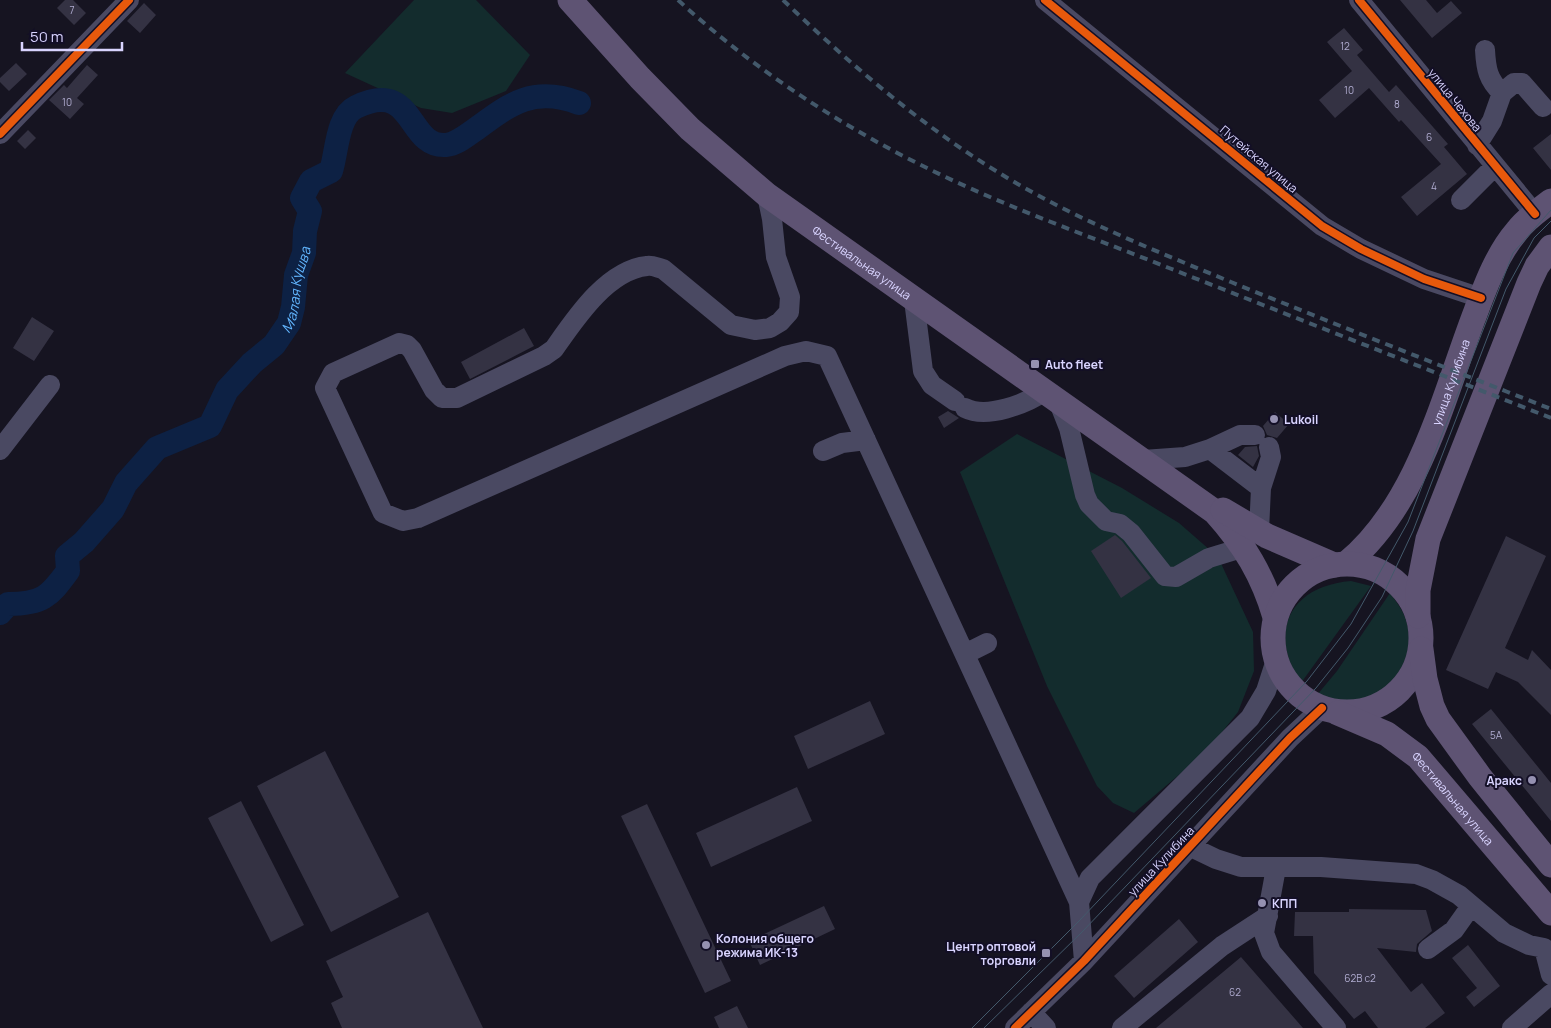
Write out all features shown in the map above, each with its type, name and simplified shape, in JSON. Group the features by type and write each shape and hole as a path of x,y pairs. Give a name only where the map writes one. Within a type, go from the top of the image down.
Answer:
{"main road":[{"name":"Фестивальная улица","path":"570,0 640,78 690,129 767,195 1252,539 1341,564"},
{"name":"улица Кулибина","path":"1341,564 1373,539 1397,507 1424,448 1481,298 1499,258 1516,231 1543,207"},
{"path":"1551,247 1537,266 1529,284 1428,539 1418,590 1419,630 1425,680 1432,706 1438,719 1480,777 1551,865"},
{"name":"Фестивальная улица","path":"1252,539 1276,617"},
{"path":"1341,564 1366,566 1389,577 1406,594 1419,630 1413,670 1394,694 1372,707 1353,712 1328,709 1304,699 1290,686 1276,660 1272,636 1276,617 1282,602 1297,583 1311,573 1341,564"},
{"name":"Фестивальная улица","path":"1328,709 1387,734 1418,757 1551,913"}],"street":[{"name":"Путейская улица","path":"1045,0 1322,226 1361,249 1424,279 1481,298"},
{"path":"1065,0 1074,22"},
{"name":"улица Чехова","path":"1359,0 1495,166 1543,207"},
{"path":"0,134 120,3"},
{"path":"1485,50 1486,71 1494,86 1502,93"},
{"path":"1477,145 1492,121 1502,93 1514,83 1522,83 1543,106"},
{"path":"1461,200 1495,166"},
{"path":"767,195 772,219 776,257 790,297 791,308 786,317 770,328 755,330 731,325 663,269 648,265 630,272 600,291 554,349 544,356 457,398 450,400 442,398 434,390 412,350 399,343 333,373 325,388 383,513 403,521 418,518 798,352 806,351 827,356 1079,902 1084,961"},
{"path":"914,300 923,371 932,385 974,413 1017,405 1051,395 1069,428 1085,495 1089,504 1106,521 1120,524 1131,533 1166,576 1176,577 1210,558 1252,539 1261,488 1272,457 1262,441 1240,434 1210,449 1185,457 1143,460"},
{"path":"0,450 50,385"},
{"path":"823,451 842,442 866,440"},
{"path":"1210,449 1261,488"},
{"path":"965,654 987,643"},
{"path":"1079,902 1090,878 1250,718 1266,691 1276,660"},
{"name":"улица Кулибина","path":"1015,1028 1084,961 1290,738 1328,709"},
{"path":"1189,846 1216,859 1241,867 1321,867 1416,874 1447,887 1504,933 1529,944 1544,948 1551,975"},
{"path":"1276,868 1264,933 1271,952 1336,1028"},
{"path":"1428,949 1454,930 1471,906"},
{"path":"1122,1028 1222,946 1268,916"},
{"path":"1512,1028 1551,994"},
{"path":"1032,1012 1046,1028"}],"green space":[{"path":"414,0 476,0 530,55 506,91 452,113 421,108 345,73"},
{"path":"1017,434 1122,488 1179,523 1218,557 1253,632 1254,671 1238,712 1207,751 1134,813 1113,803 1097,786 1047,686 960,472"},
{"path":"1351,581 1371,586 1301,683 1291,664 1286,646 1286,630 1290,615 1299,602 1313,592 1330,585"},
{"path":"1390,593 1405,618 1409,640 1403,665 1396,675 1378,693 1367,698 1345,701 1317,695 1337,671"}],"building":[{"path":"65,0 73,0 86,13 74,25 57,8"},
{"path":"1400,0 1426,0 1437,13 1451,1 1462,13 1432,38"},
{"path":"144,3 156,15 140,33 127,21"},
{"path":"1344,28 1363,50 1357,55 1389,92 1396,85 1448,144 1444,147 1467,174 1417,216 1401,197 1441,164 1401,120 1399,122 1369,88 1335,118 1319,100 1352,71 1327,42"},
{"path":"16,63 27,74 9,91 0,82 0,78"},
{"path":"87,65 98,75 77,98 84,104 70,119 49,100 64,85 67,88"},
{"path":"28,130 36,138 25,149 17,141"},
{"path":"1551,134 1551,170 1533,148"},
{"path":"32,317 54,331 34,361 13,348"},
{"path":"524,328 534,346 470,379 461,362"},
{"path":"948,411 959,418 944,428 938,417"},
{"path":"1275,412 1289,424 1277,438 1267,435 1263,426"},
{"path":"1257,446 1259,456 1253,467 1238,455 1245,447"},
{"path":"1115,535 1122,541 1151,578 1121,598 1091,551"},
{"path":"1506,536 1546,556 1505,648 1528,660 1532,650 1551,670 1551,715 1518,682 1496,672 1488,689 1446,670"},
{"path":"870,701 885,734 808,769 794,736"},
{"path":"1491,709 1551,783 1551,821 1472,724"},
{"path":"325,751 399,897 331,932 257,786"},
{"path":"797,787 812,821 711,867 696,833"},
{"path":"241,801 304,925 271,942 208,818"},
{"path":"647,804 731,981 705,993 621,816"},
{"path":"824,906 835,929 760,965 749,941"},
{"path":"1349,909 1426,910 1432,931 1417,944 1416,952 1377,948 1411,992 1422,983 1445,1013 1425,1028 1378,1028 1365,1011 1354,1019 1314,973 1313,936 1294,936 1295,912 1349,912"},
{"path":"428,912 483,1028 342,1028 331,1003 343,997 326,961"},
{"path":"1179,919 1198,942 1134,998 1114,976"},
{"path":"1468,945 1500,986 1474,1007 1466,997 1477,988 1452,958"},
{"path":"1241,957 1303,1028 1156,1028"},
{"path":"737,1006 748,1028 719,1028 714,1017"}],"waterway":[{"name":"Малая Кушва","path":"0,613 8,604 20,604 37,600 50,593 68,571 67,556 84,542 113,509 126,483 157,448 210,426 227,390 252,363 274,345 289,323 293,307 296,275 304,253 305,231 310,211 302,198 311,181 331,171 341,126 350,112 356,107 375,100 390,101 409,116 424,136 433,143 446,145 458,141 512,105 524,100 549,96 579,103"}],"tram line":[{"path":"972,1028 1079,921 1307,681 1351,624 1408,522 1513,253 1551,210"},
{"path":"984,1028 1081,933 1316,688 1348,648 1382,597 1413,531 1506,289 1534,238 1551,221"}],"railway":[{"path":"678,0 736,49 798,94 862,134 958,183 1048,221 1551,418"},
{"path":"783,0 833,47 885,91 939,133 1024,188 1082,218 1141,245 1551,409"}],"cycle path":[{"path":"0,134 129,0"},
{"path":"1045,0 1322,226 1361,249 1424,279 1481,298"},
{"path":"1359,0 1535,214"},
{"path":"1015,1028 1084,961 1290,738 1322,708"}],"place":[{"name":"Auto fleet","path":"1035,364"},
{"name":"Lukoil","path":"1274,419"},
{"name":"Аракс","path":"1532,780"},
{"name":"КПП","path":"1262,903"},
{"name":"Колония общего режима ИК-13","path":"706,945"},
{"name":"Центр оптовой торговли","path":"1046,953"}]}
